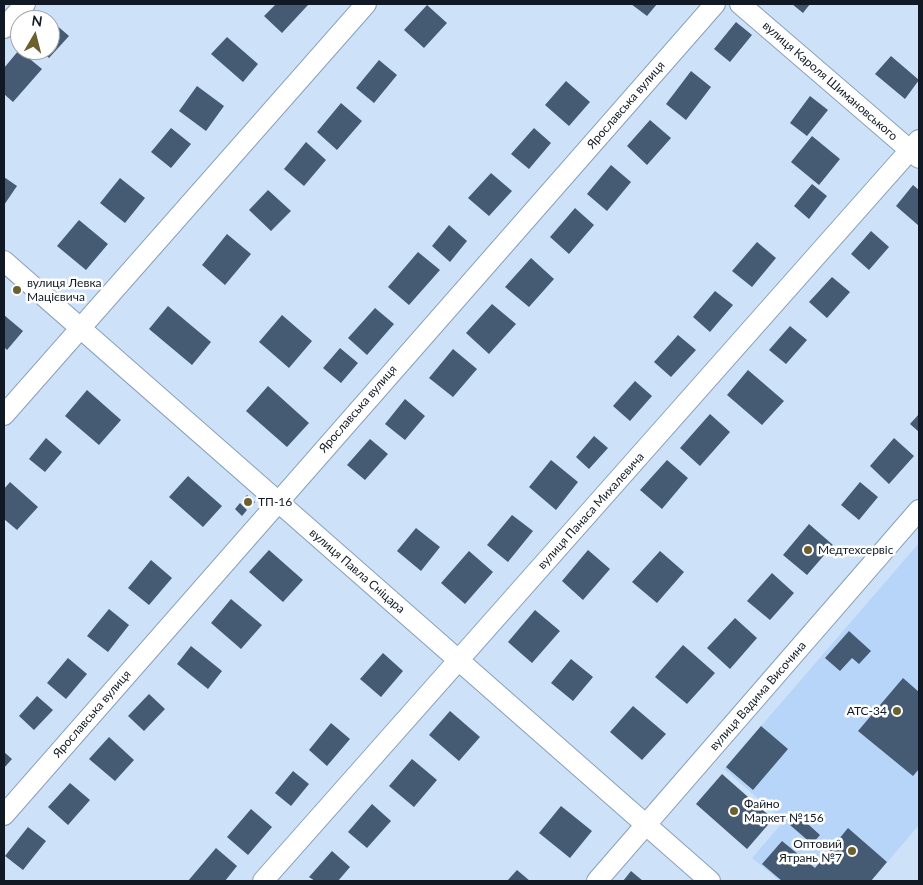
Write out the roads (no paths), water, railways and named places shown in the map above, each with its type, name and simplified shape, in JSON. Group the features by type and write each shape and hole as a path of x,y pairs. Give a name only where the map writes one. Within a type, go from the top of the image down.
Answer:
{"street":[{"path":"4,28 26,4"},
{"path":"4,414 366,4"},
{"name":"Ярославська вулиця","path":"4,815 276,502 715,4"},
{"name":"вулиця Кароля Шимановського","path":"740,4 916,149"},
{"name":"вулиця Панаса Михалевича","path":"264,881 916,149"},
{"name":"вулиця Павла Сніцара","path":"4,261 276,502 460,660 710,881"},
{"name":"вулиця Вадима Височина","path":"596,881 919,510"}],"place":[{"name":"вулиця Левка Мацієвича","path":"17,290"},
{"name":"ТП-16","path":"248,502"},
{"name":"Медтехсервіс","path":"808,550"},
{"name":"АТС-34","path":"897,711"},
{"name":"Файно Маркет №156","path":"734,811"},
{"name":"Оптовий Ятрань №7","path":"852,851"}]}
